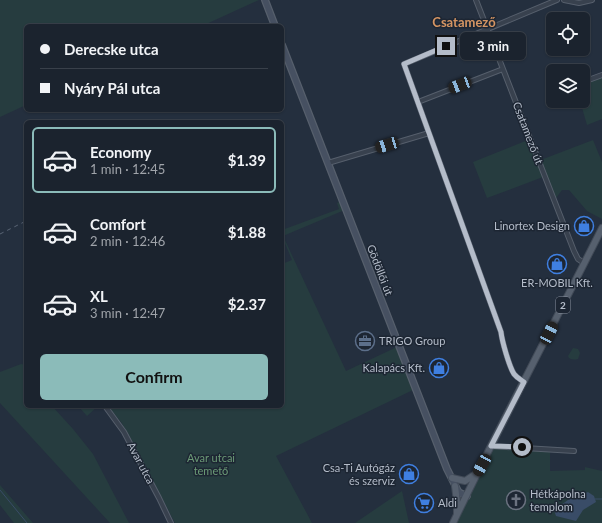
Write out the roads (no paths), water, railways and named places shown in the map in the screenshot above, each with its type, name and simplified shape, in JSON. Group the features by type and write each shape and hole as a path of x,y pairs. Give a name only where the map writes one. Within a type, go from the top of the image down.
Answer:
{"main road":[{"path":"265,0 274,24"},
{"name":"Gödöllői út","path":"284,49 455,486 460,493 467,496"},
{"name":"2","path":"453,523 602,228"},
{"path":"452,478 465,481 478,472"},
{"path":"455,486 457,516"}],"street":[{"name":"Csatamező út","path":"476,0 574,251 578,259 584,263"},
{"path":"524,382 517,377 513,371 501,332 404,64 557,0"},
{"path":"564,0 579,3 592,0"},
{"path":"418,102 503,69"},
{"path":"590,79 602,75"},
{"path":"328,163 429,133"},
{"name":"Avar utca","path":"106,408 124,432 160,498 171,523"},
{"path":"491,446 574,451"}],"water":[{"path":"588,492 594,496 596,502 583,510 576,521 556,516 554,510 568,500"}],"waterway":[{"path":"0,490 27,523"},
{"path":"595,499 602,499"}],"railway":[{"path":"0,234 24,222"}],"place":[{"name":"Linortex Design","path":"584,226"},
{"name":"ER-MOBIL Kft.","path":"557,264"},
{"name":"TRIGO Group","path":"365,341"},
{"name":"Kalapács Kft.","path":"439,368"},
{"name":"Csa-Ti Autógáz és szerviz","path":"409,474"},
{"name":"Hétkápolna templom","path":"516,500"},
{"name":"Aldi","path":"424,503"}],"district":[{"name":"Csatamező","path":"464,22"}],"park label":[{"name":"Avar utcai temető","path":"211,464"}]}
